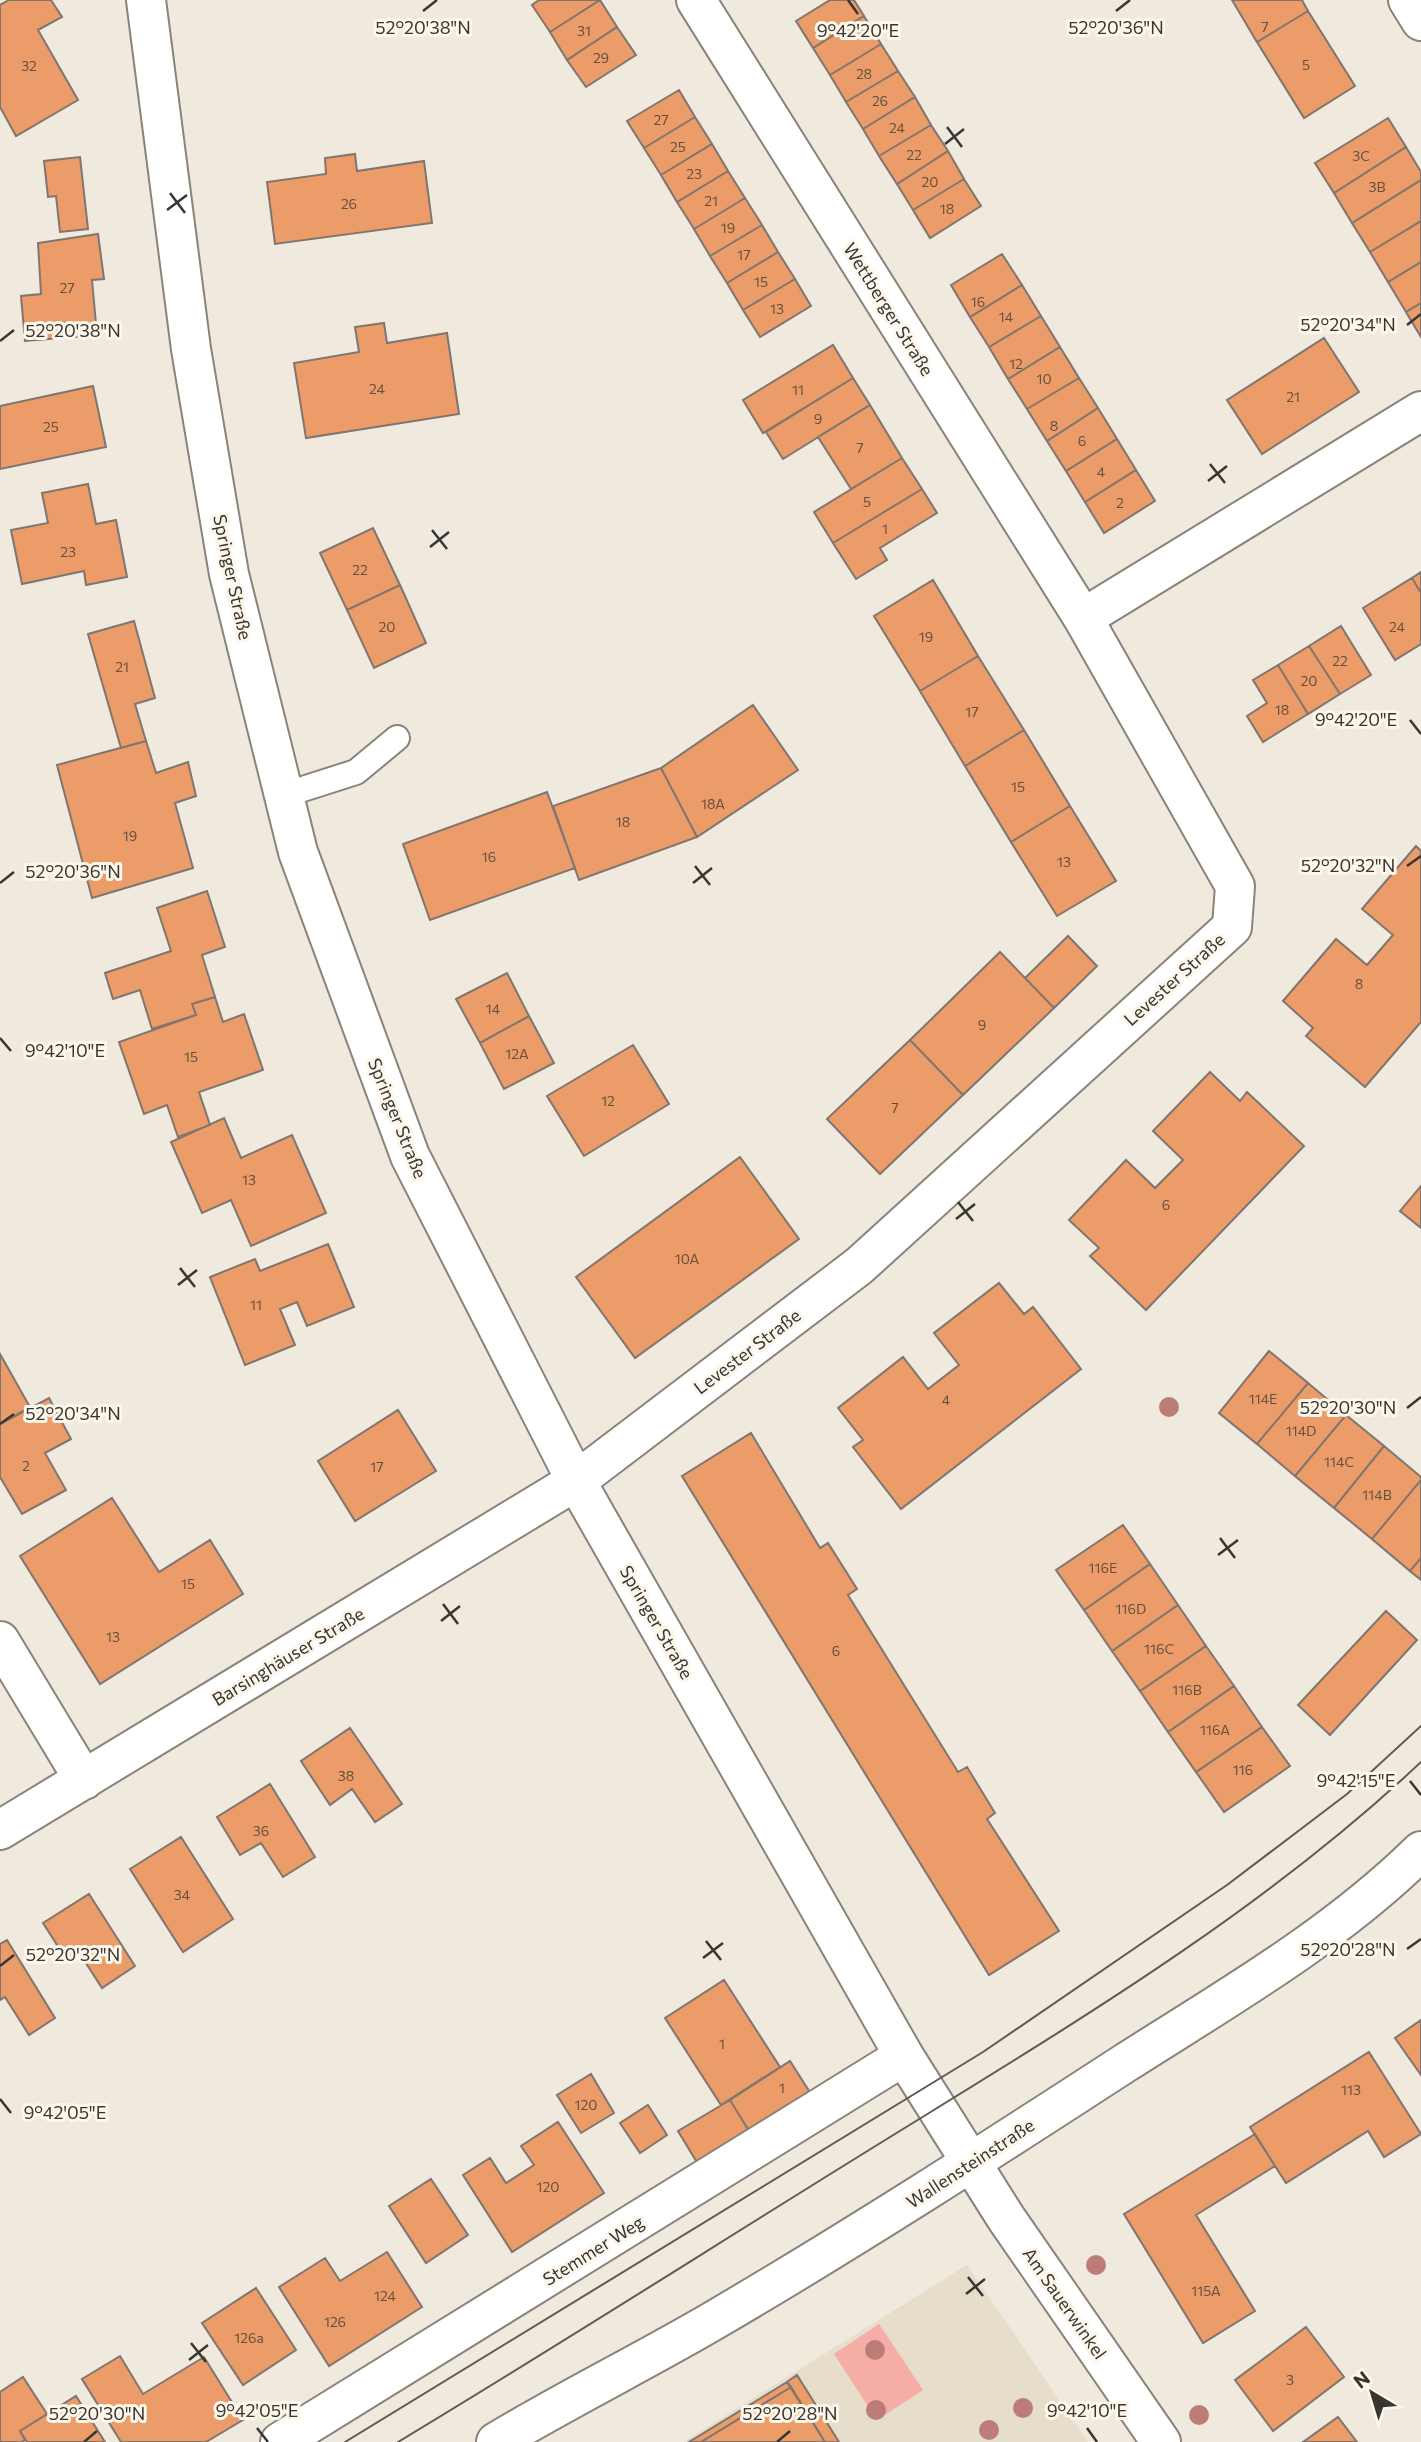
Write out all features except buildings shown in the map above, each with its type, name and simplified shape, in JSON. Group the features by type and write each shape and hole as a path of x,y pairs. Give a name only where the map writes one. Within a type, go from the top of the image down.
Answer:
{"street":[{"name":"Springer Straße","path":"146,0 160,89 191,349 229,574 299,852 410,1156 576,1481 904,2056 971,2164"},
{"name":"Wettberger Straße","path":"696,0 1083,618"},
{"path":"1408,0 1421,22"},
{"path":"1083,618 1421,411"},
{"name":"Levester Straße","path":"576,1481 859,1266 1232,927 1235,886 1083,618"},
{"name":"Barsinghäuser Straße","path":"0,1830 576,1481"},
{"path":"0,1641 84,1780"},
{"name":"Wallensteinstraße","path":"496,2442 717,2319 971,2164 1343,1919 1394,1878 1421,1851"},
{"name":"Stemmer Weg","path":"280,2442 904,2056"},
{"name":"Am Sauerwinkel","path":"971,2164 1161,2442"}],"lane":[{"path":"284,795 356,772 397,738"}],"shaded area":[{"path":"967,2265 1088,2442 683,2442"},
{"path":"879,2324 923,2390 877,2420 834,2354"}],"tram line":[{"path":"345,2442 983,2052 1227,1885 1347,1794 1421,1726"},
{"path":"398,2442 1161,1966 1295,1869 1360,1817 1421,1762"}]}
